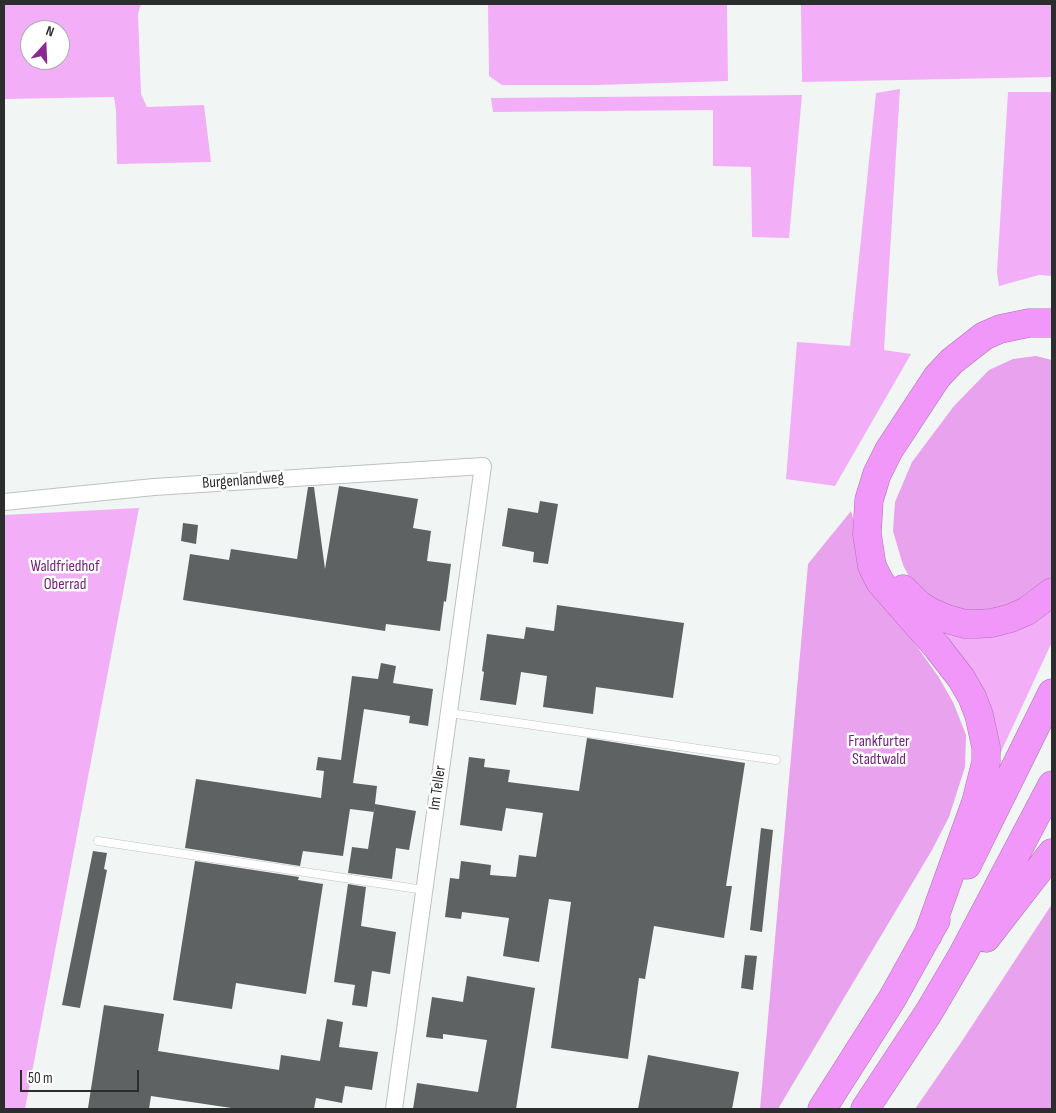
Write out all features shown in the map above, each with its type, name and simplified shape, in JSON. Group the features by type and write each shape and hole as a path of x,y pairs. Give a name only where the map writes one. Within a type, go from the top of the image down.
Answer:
{"highway":[{"path":"928,936 976,802 986,762 986,748 980,715 961,678 937,647 880,582 872,566 867,534 869,500 889,450 937,377 952,361 984,336 1000,329 1028,323 1052,323"},
{"path":"1052,333 1023,333 1003,339 986,346 960,368 925,411 886,477 881,493 878,524 882,549 897,582 919,605 948,619 965,624 992,623 1012,618 1027,612 1052,592"},
{"path":"822,1109 892,999 978,847 1052,693"},
{"path":"865,1109 929,1012 963,954 1052,785"},
{"path":"929,1012 1052,852"}],"street":[{"name":"Burgenlandweg","path":"4,502 154,487 483,466"},
{"name":"Im Teller","path":"394,1109 483,466"}],"lane":[{"path":"449,713 776,760"},
{"path":"98,841 424,890"}],"green space":[{"path":"4,4 141,4 138,14 141,94 147,107 204,105 211,162 117,164 114,97 4,99"},
{"path":"488,4 727,4 728,81 596,85 502,85 489,76"},
{"path":"801,4 1052,4 1052,77 802,82"},
{"path":"900,89 884,350 911,354 835,486 786,479 797,342 850,346 876,93"},
{"path":"1008,92 1052,92 1052,276 1039,275 999,286 997,272"},
{"path":"802,95 789,238 752,237 751,167 713,166 713,110 493,112 491,98"},
{"path":"1036,356 1052,360 1052,579 995,615 939,606 913,584 903,565 893,531 895,502 912,462 954,406 989,370 1013,359"},
{"name":"Waldfriedhof Oberrad","path":"139,508 25,1109 4,1109 4,515"},
{"name":"Frankfurter Stadtwald","path":"851,511 870,581 938,676 953,702 966,735 965,767 949,817 932,850 778,1109 760,1109 808,564"},
{"path":"1052,610 1052,642 994,767 933,628 996,636 1017,631 1039,620"},
{"path":"1052,904 1052,1109 915,1109 960,1044"}],"building":[{"path":"339,486 418,499 413,528 431,531 427,561 451,564 440,631 386,624 385,631 183,600 190,554 229,560 231,549 297,559 308,487 314,487 325,569"},
{"path":"540,501 558,504 548,564 533,562 534,552 502,546 508,508 538,513"},
{"path":"183,523 198,525 196,544 181,541"},
{"path":"557,605 684,623 673,698 596,687 593,714 543,707 547,676 521,672 516,705 480,700 487,634 524,639 526,627 554,631"},
{"path":"381,663 396,666 393,683 433,689 428,726 409,723 410,716 364,709 353,783 377,786 374,812 350,809 343,856 303,851 300,866 185,848 196,779 321,798 324,771 316,770 318,757 341,760 352,676 378,679"},
{"path":"587,738 745,763 726,886 732,886 724,938 654,926 645,979 639,978 628,1059 551,1048 571,902 549,899 539,962 503,956 509,918 462,912 461,919 445,917 450,878 459,879 461,861 491,865 490,875 516,877 519,855 536,857 543,813 506,808 502,831 460,825 469,757 485,759 484,767 510,770 508,782 579,791"},
{"path":"375,804 416,811 409,850 396,848 392,879 348,873 352,847 368,849"},
{"path":"761,828 773,830 762,932 750,930"},
{"path":"93,851 107,853 104,869 107,870 80,1008 62,1005"},
{"path":"195,861 299,877 298,880 323,884 306,994 236,983 232,1009 173,1000"},
{"path":"348,884 366,887 361,926 396,932 390,974 372,971 367,1007 352,1005 355,985 334,982"},
{"path":"745,955 757,956 753,990 741,988"},
{"path":"467,976 535,988 516,1109 413,1109 417,1083 478,1092 487,1040 443,1034 443,1039 426,1037 432,997 463,1002"},
{"path":"104,1005 164,1014 158,1051 279,1070 281,1055 320,1061 327,1019 343,1022 339,1047 378,1052 372,1090 345,1086 342,1103 316,1098 314,1109 238,1109 151,1096 149,1109 88,1108"},
{"path":"648,1055 739,1072 732,1109 638,1109"}]}
